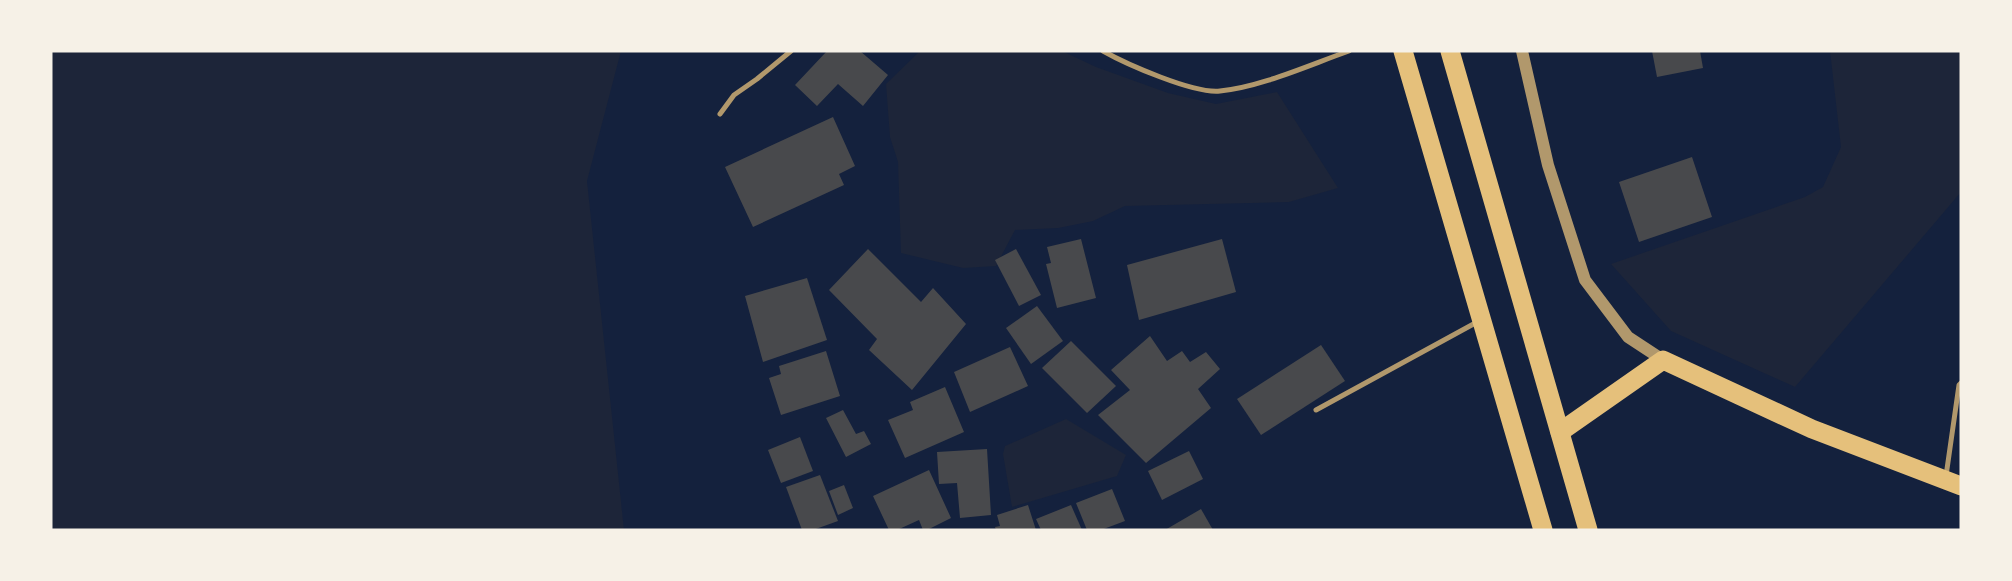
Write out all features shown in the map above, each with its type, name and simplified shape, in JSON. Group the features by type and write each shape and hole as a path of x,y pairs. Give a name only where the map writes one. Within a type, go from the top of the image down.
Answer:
{"highway":[{"path":"1403,51 1543,530"},
{"path":"1450,51 1588,530"},
{"path":"1560,432 1663,360 1812,429 1953,483"}],"street":[{"path":"1522,51 1548,165 1585,280 1628,337 1663,360"}],"lane":[{"path":"720,114 734,95 791,51"},
{"path":"1103,51 1186,86 1217,92 1252,85 1349,51"},
{"path":"1316,410 1482,320"},
{"path":"1953,483 1961,383"}],"shaded area":[{"path":"51,51 621,51 587,181 624,530 51,530"},
{"path":"920,51 1062,51 1096,67 1168,93 1216,104 1277,92 1338,188 1289,202 1125,206 1093,221 1058,228 1015,230 996,266 963,268 901,253 898,162 890,137 886,84"},
{"path":"1830,51 1961,51 1961,192 1795,387 1671,331 1611,264 1805,197 1823,187 1841,147"},
{"path":"1066,419 1126,455 1117,476 1012,507 1003,454 1005,446"}],"building":[{"path":"827,51 860,51 888,75 863,106 838,84 817,106 795,85"},
{"path":"1652,51 1700,51 1703,68 1657,77"},
{"path":"833,117 855,166 839,174 844,185 753,227 725,167"},
{"path":"1692,157 1712,217 1639,242 1619,182"},
{"path":"1081,239 1096,298 1057,308 1046,264 1051,263 1047,247"},
{"path":"1222,239 1236,292 1139,320 1127,265"},
{"path":"868,249 921,302 933,288 966,324 912,390 869,350 877,339 829,290"},
{"path":"1016,249 1041,295 1019,306 995,260"},
{"path":"807,278 827,340 763,362 745,296"},
{"path":"1037,306 1063,341 1031,364 1006,328"},
{"path":"1150,336 1167,361 1182,351 1190,362 1206,352 1220,369 1198,389 1211,408 1146,463 1098,415 1130,390 1111,370"},
{"path":"1071,341 1116,386 1087,413 1042,368"},
{"path":"1321,345 1345,381 1261,435 1237,399"},
{"path":"1010,347 1028,386 970,412 954,372"},
{"path":"826,351 840,396 781,415 769,378 781,374 779,366"},
{"path":"945,387 964,432 905,458 888,420 913,410 910,402"},
{"path":"843,410 856,434 864,431 871,444 846,457 826,418"},
{"path":"800,437 813,471 781,483 768,450"},
{"path":"987,449 991,515 960,518 957,483 939,484 937,452"},
{"path":"1189,451 1203,479 1162,500 1148,471"},
{"path":"929,470 951,518 927,530 923,530 919,520 897,530 889,530 873,496"},
{"path":"820,475 838,521 813,530 802,530 786,487"},
{"path":"844,485 853,508 838,515 829,491"},
{"path":"1112,489 1125,521 1101,530 1087,530 1076,503"},
{"path":"1028,505 1036,530 996,530 995,527 1000,526 997,515"},
{"path":"1071,505 1082,530 1041,530 1036,519"},
{"path":"1201,509 1213,530 1165,530"}]}
